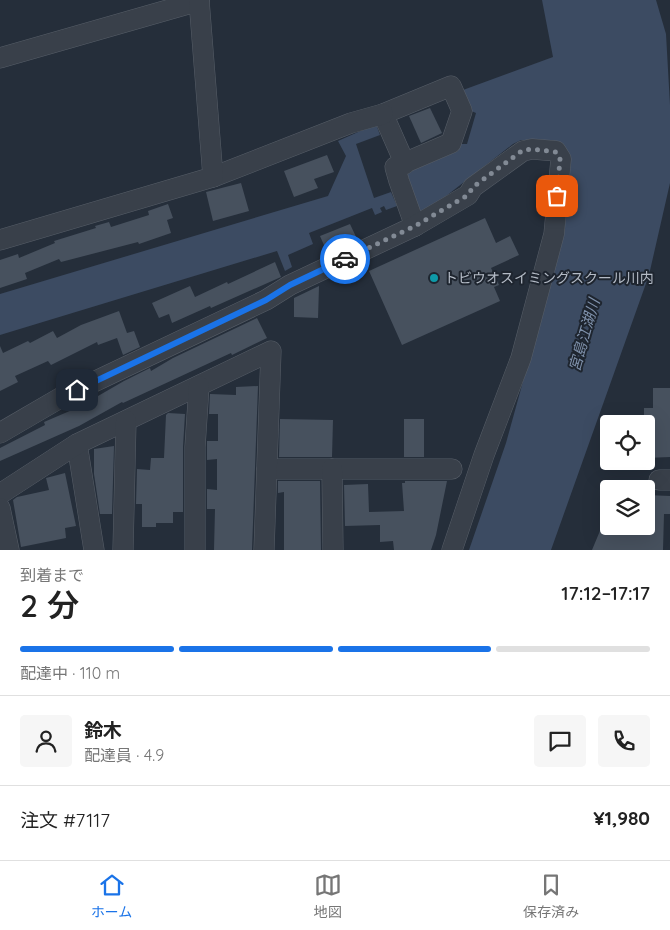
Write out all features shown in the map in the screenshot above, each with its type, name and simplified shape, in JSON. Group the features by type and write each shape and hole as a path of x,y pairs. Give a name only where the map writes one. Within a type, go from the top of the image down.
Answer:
{"street":[{"path":"0,58 199,0 213,178"},
{"path":"0,240 213,178 351,124 383,114 451,86 462,111 451,143 396,168 398,181 415,226"},
{"path":"383,114 405,164"},
{"path":"0,433 60,398 266,300 290,285 415,226 468,195 473,187 523,150 532,149 556,152 560,159 554,234 521,358 484,455 452,550"},
{"path":"0,494 77,444 271,352 264,550"},
{"path":"195,550 195,447 199,386"},
{"path":"123,550 126,421"},
{"path":"77,444 94,550"},
{"path":"267,469 452,469"},
{"path":"332,469 333,550"},
{"path":"0,508 9,550"}],"water":[{"name":"宮島江湖川","path":"542,0 656,0 666,34 670,105 670,183 649,275 551,550 469,550 506,443 563,237 555,141 521,140 513,144 441,200 416,214 406,173 458,151 460,144 467,144 476,113 469,110 470,105 463,90 553,57"},
{"path":"376,124 380,135 356,144 374,198 391,192 397,206 386,210 384,206 380,208 382,212 375,215 372,208 309,233 313,244 288,255 292,267 285,271 277,251 0,335 0,294 328,196 346,156 338,141"}],"building":[{"path":"430,108 442,133 421,143 409,116"},
{"path":"327,155 334,172 314,179 318,188 294,197 284,171"},
{"path":"241,183 249,211 213,221 206,192"},
{"path":"168,204 173,218 167,220 171,233 139,244 138,242 61,262 59,259 25,273 27,279 0,288 0,260 18,254 19,258 55,243 54,241 96,228 95,226 109,222 111,227 149,215 148,211"},
{"name":"トビウオスイミングスクール川内","path":"485,218 496,243 510,236 519,255 491,268 499,285 494,287 500,301 402,345 369,271"},
{"path":"350,224 357,239 327,252 320,236"},
{"path":"275,262 281,277 172,323 169,314 159,318 152,303 190,286 195,297"},
{"path":"319,286 318,318 294,317 294,298"},
{"path":"119,311 127,333 134,331 140,347 123,355 117,338 98,345 97,342 51,365 48,361 15,376 18,382 0,391 0,346 3,353 28,341 30,343 53,331 57,338 81,325"},
{"path":"257,318 267,338 122,402 79,426 0,461 0,448 45,425 44,422 79,407 150,368 151,371 173,358"},
{"path":"258,386 252,550 214,550 215,509 207,509 207,489 217,490 217,459 207,460 207,441 218,441 218,414 209,414 210,394 236,395 236,387"},
{"path":"653,388 670,388 670,457 655,458 655,415 644,415 644,408 653,408"},
{"path":"168,413 185,414 183,512 173,512 173,523 156,523 156,527 142,527 142,504 136,504 137,469 150,470 151,458 164,458 166,415"},
{"path":"280,419 333,420 332,457 279,457"},
{"path":"404,419 424,419 424,457 404,457"},
{"path":"114,446 112,514 100,514 94,474 94,449"},
{"path":"65,473 76,526 65,528 66,538 21,547 13,500 17,497 49,490 46,478"},
{"path":"278,481 320,481 321,550 284,550 284,492 278,493"},
{"path":"405,481 447,481 431,550 394,550 393,541 380,542 380,525 345,526 344,485 368,484 369,512 404,511 402,483 405,483"},
{"path":"655,495 670,496 670,514 664,514 663,550 592,550 600,531 600,535 655,535"}],"way so far":[{"path":"345,259 415,226 468,195 473,187 523,150 532,149 556,152 559,155 557,196"}],"place":[{"name":"トビウオスイミングスクール川内","path":"434,278"}],"route":[{"path":"77,390 266,300 290,285 345,259"}]}
